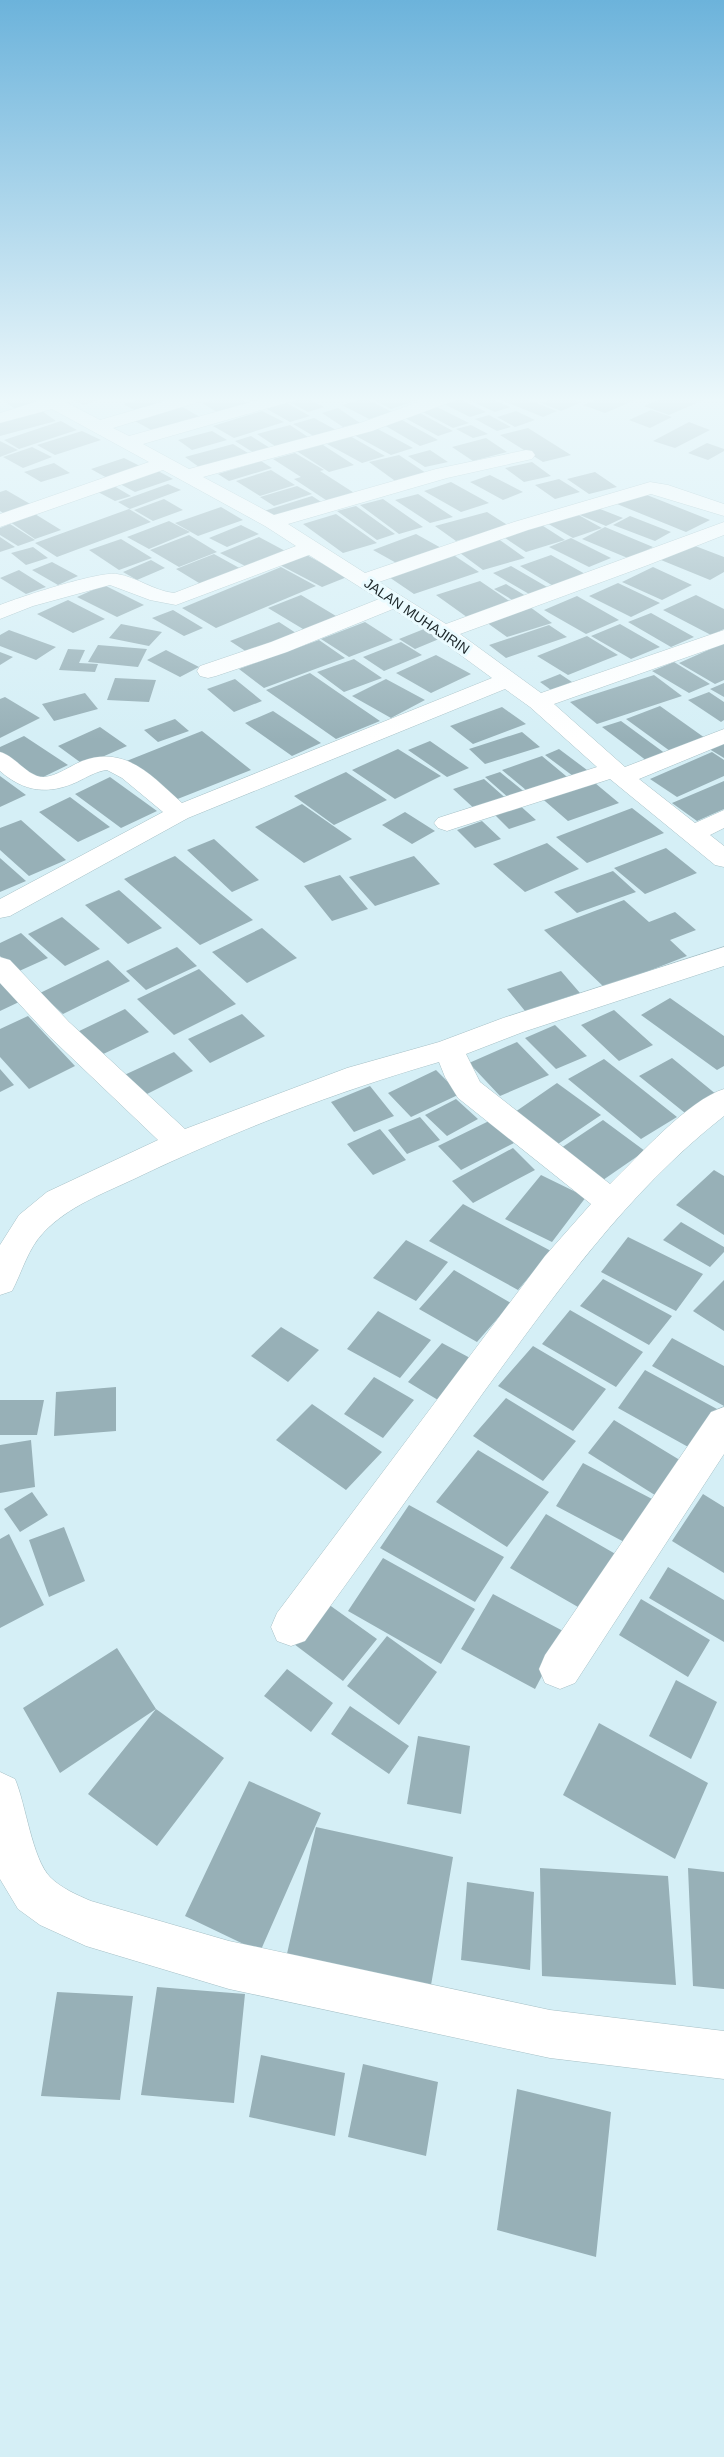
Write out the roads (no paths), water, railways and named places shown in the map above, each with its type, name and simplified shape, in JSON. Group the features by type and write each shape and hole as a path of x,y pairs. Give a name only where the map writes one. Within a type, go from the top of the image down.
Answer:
{"street":[{"path":"0,521 29,511"},
{"name":"JALAN MUHAJIRIN","path":"252,511 396,600 509,679 618,773 724,859"},
{"path":"272,522 312,511"},
{"path":"364,580 521,526 573,511"},
{"path":"444,632 724,528"},
{"path":"704,537 724,546"},
{"path":"0,613 26,602 109,579 120,579 144,593 165,599 176,598 311,547"},
{"path":"208,671 279,647 396,600"},
{"path":"538,702 724,637"},
{"path":"0,910 179,813 509,679"},
{"path":"447,823 618,773 724,735"},
{"path":"0,759 28,780 42,784 54,782 100,764 119,765 179,813"},
{"path":"692,834 724,818"},
{"path":"0,1282 14,1250 32,1224 58,1201 180,1143 358,1075 449,1050 513,1025 724,956"},
{"path":"0,966 58,1029 180,1143"},
{"path":"449,1050 460,1077 469,1090 612,1203"},
{"path":"291,1627 557,1265 612,1203 675,1138 724,1100"},
{"path":"560,1669 724,1423"},
{"path":"0,1794 20,1873 34,1893 56,1909 86,1923 229,1965 550,2034 724,2055"}]}
